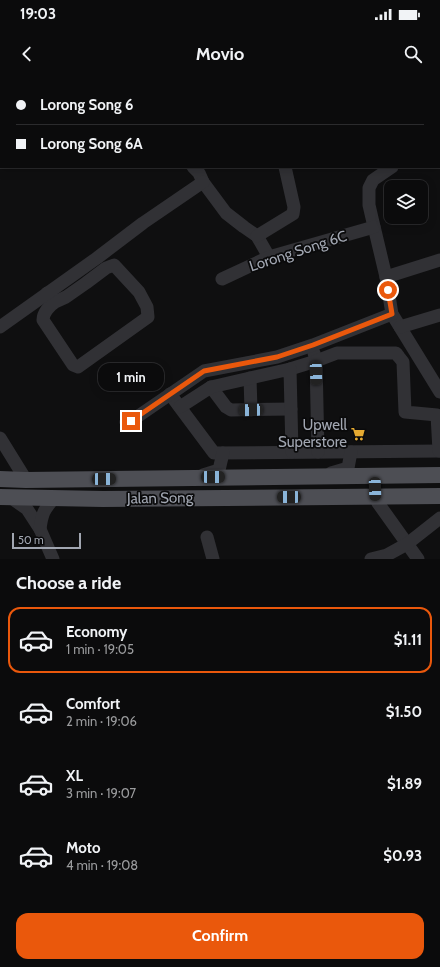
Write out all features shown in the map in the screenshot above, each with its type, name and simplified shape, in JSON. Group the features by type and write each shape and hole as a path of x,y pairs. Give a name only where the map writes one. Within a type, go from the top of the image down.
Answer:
{"main road":[{"name":"Jalan Song","path":"0,479 26,480 440,475"},
{"path":"357,476 372,485 375,489 375,497"},
{"name":"Jalan Song","path":"5,497 134,499 440,496"}],"street":[{"path":"194,168 226,213 257,236 269,257"},
{"path":"257,236 293,214 294,207 285,168"},
{"path":"391,168 373,180 369,188 369,205 386,277 392,314 400,328 436,378 440,392"},
{"path":"0,327 51,297 97,258 143,223 203,182"},
{"name":"Lorong Song 6C","path":"222,278 269,257 374,227"},
{"path":"386,277 440,260"},
{"path":"114,265 139,292 148,306 148,318 78,367 74,365 43,320 51,297 66,297 106,268 114,265"},
{"path":"126,422 131,421 204,371 277,357 313,345 392,314"},
{"path":"400,328 440,315"},
{"path":"313,345 316,361 318,452"},
{"path":"170,394 214,453 439,451 437,415 405,412 402,362 396,353 337,353 290,369 211,387 180,406"},
{"path":"290,369 292,452"},
{"path":"250,378 251,410"},
{"path":"211,387 226,407 231,410 291,409"},
{"path":"0,438 26,480"},
{"path":"318,477 348,468 351,452"},
{"path":"198,477 219,470 223,453"},
{"path":"5,497 27,509 40,528 53,559"},
{"path":"375,497 418,559"},
{"path":"40,528 41,519 45,509 54,498"},
{"path":"371,559 387,555 407,544 440,518"},
{"path":"207,538 213,559"}],"place":[{"name":"Upwell Superstore","path":"358,434"}],"route":[{"path":"131,421 204,371 277,357 313,345 392,314 388,290"}]}
